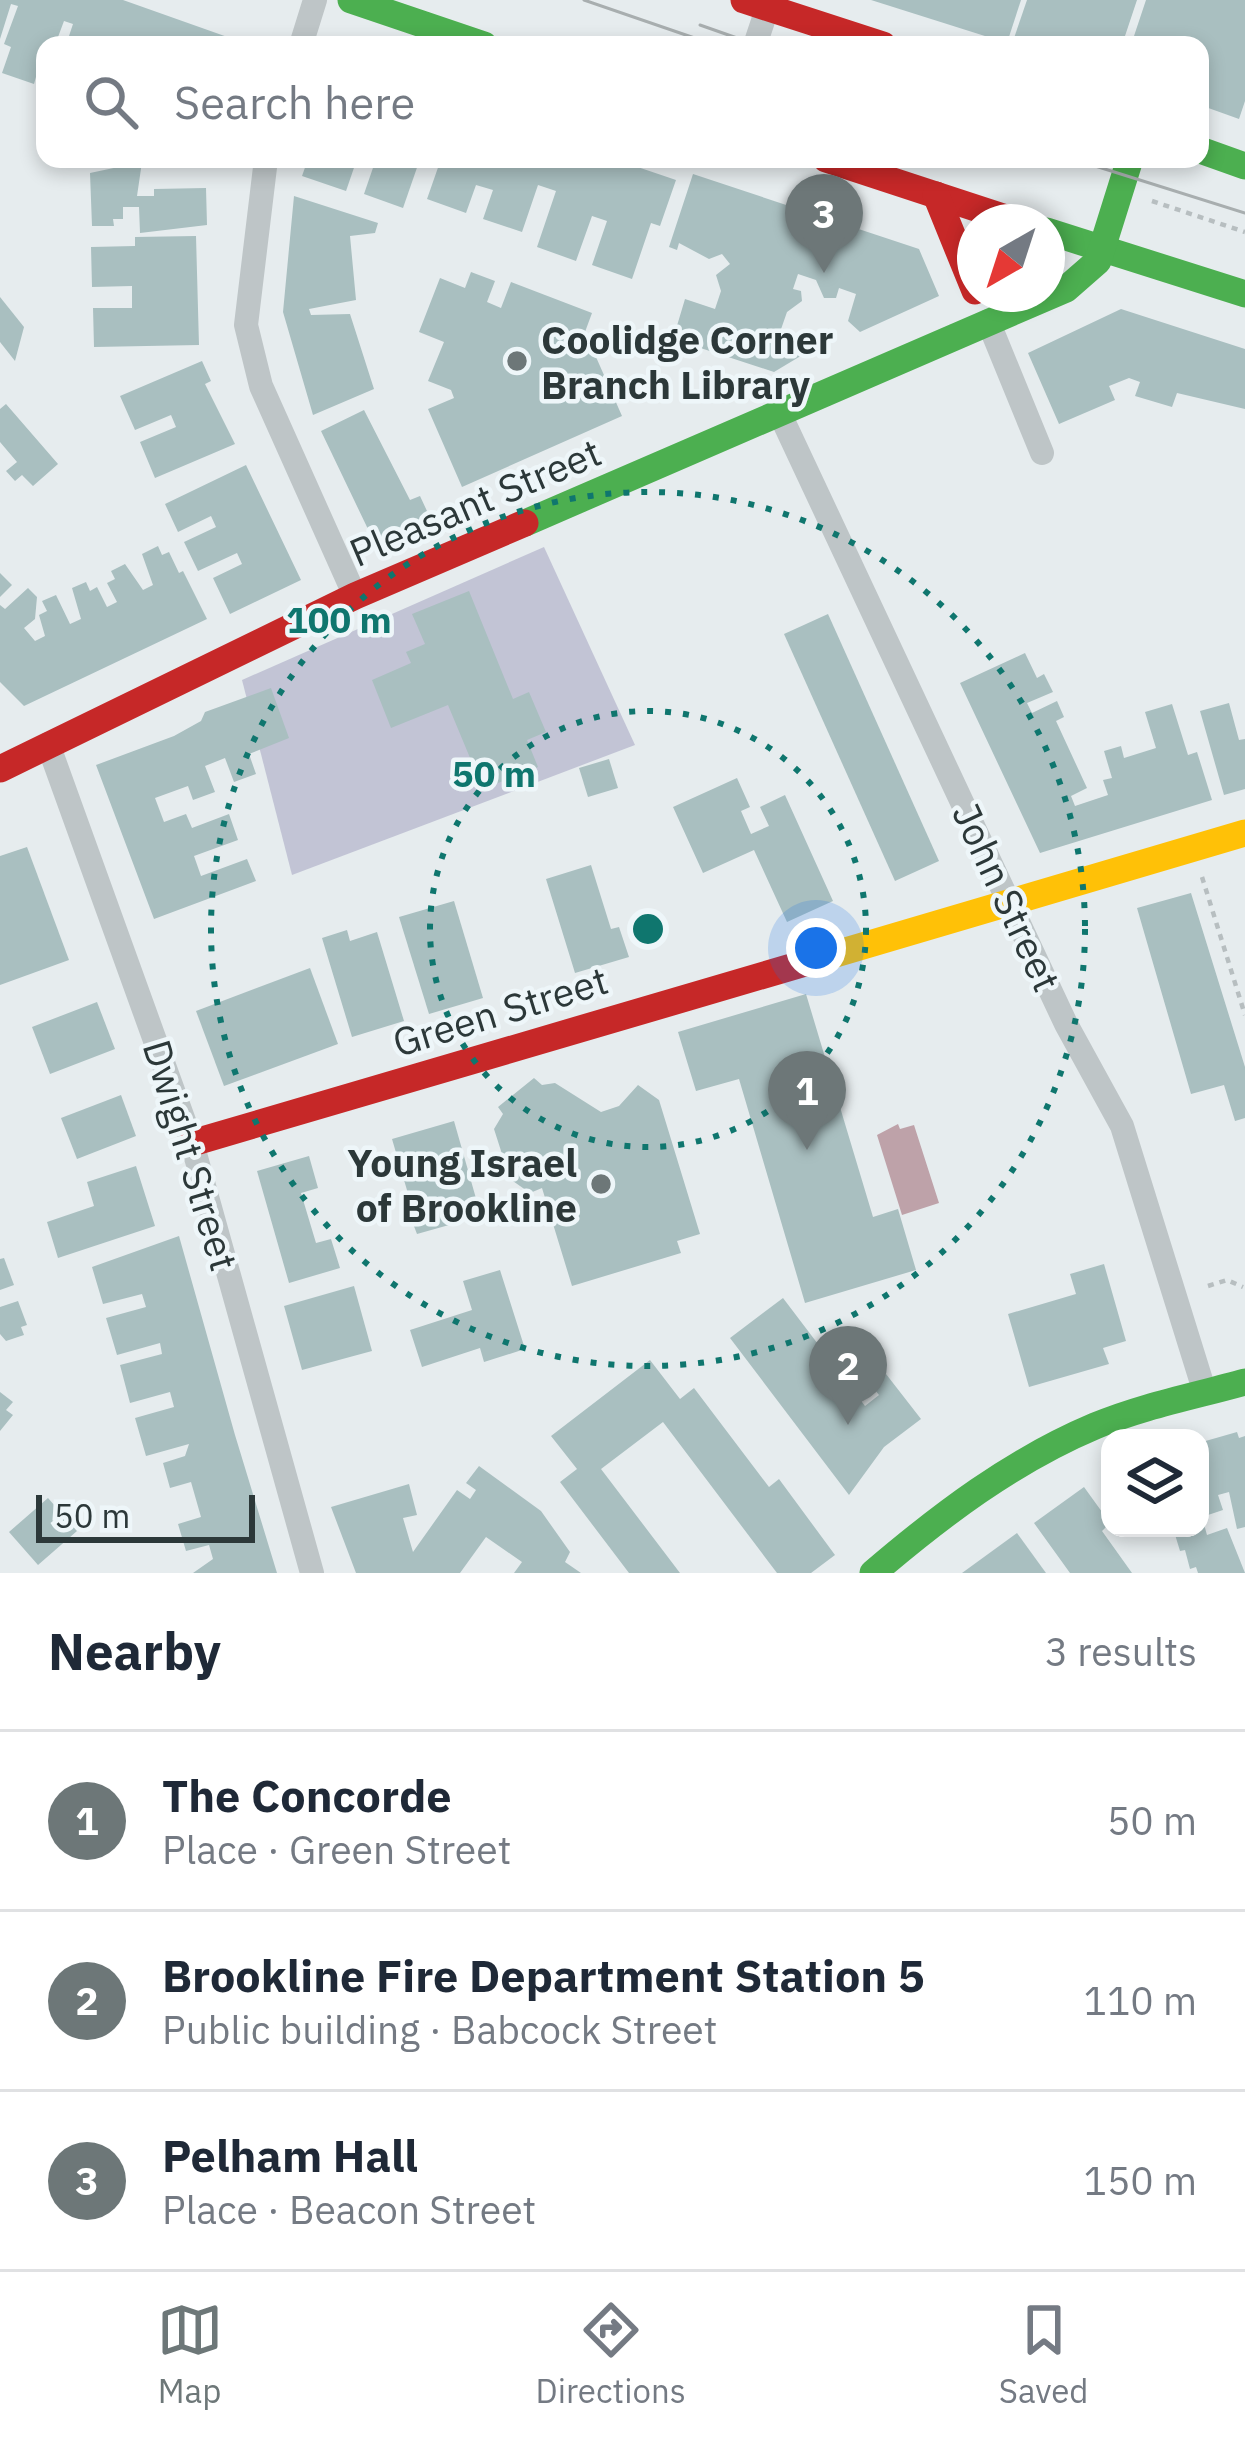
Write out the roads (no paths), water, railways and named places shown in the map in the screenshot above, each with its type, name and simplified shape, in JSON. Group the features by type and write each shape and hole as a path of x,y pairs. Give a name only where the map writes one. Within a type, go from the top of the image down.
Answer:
{"street":[{"path":"304,36 315,0"},
{"path":"351,0 457,36"},
{"path":"756,36 761,2 857,36"},
{"path":"1209,153 1245,166"},
{"path":"265,168 247,325 261,386 355,596"},
{"path":"854,168 964,204"},
{"path":"1103,250 1127,168"},
{"path":"937,195 957,245"},
{"path":"1065,237 1245,294"},
{"name":"Pleasant Street","path":"1,767 355,596 1078,282 1103,250"},
{"path":"984,312 1042,453"},
{"name":"John Street","path":"779,412 1008,903 1134,1155 1204,1393"},
{"name":"Dwight Street","path":"48,744 192,1143 312,1573"},
{"name":"Green Street","path":"192,1143 1245,833"},
{"path":"873,1573 926,1529 1047,1448 1130,1413 1245,1382"}],"tram line":[{"path":"584,0 689,36"},
{"path":"700,25 731,36"},
{"path":"1102,168 1245,213"}],"place":[{"name":"Pelham Hall","path":"824,273"},
{"name":"Coolidge Corner Branch Library","path":"517,361"},
{"name":"The Concorde","path":"807,1150"},
{"name":"Young Israel of Brookline","path":"601,1184"},
{"name":"Brookline Fire Department Station 5","path":"848,1425"}]}
